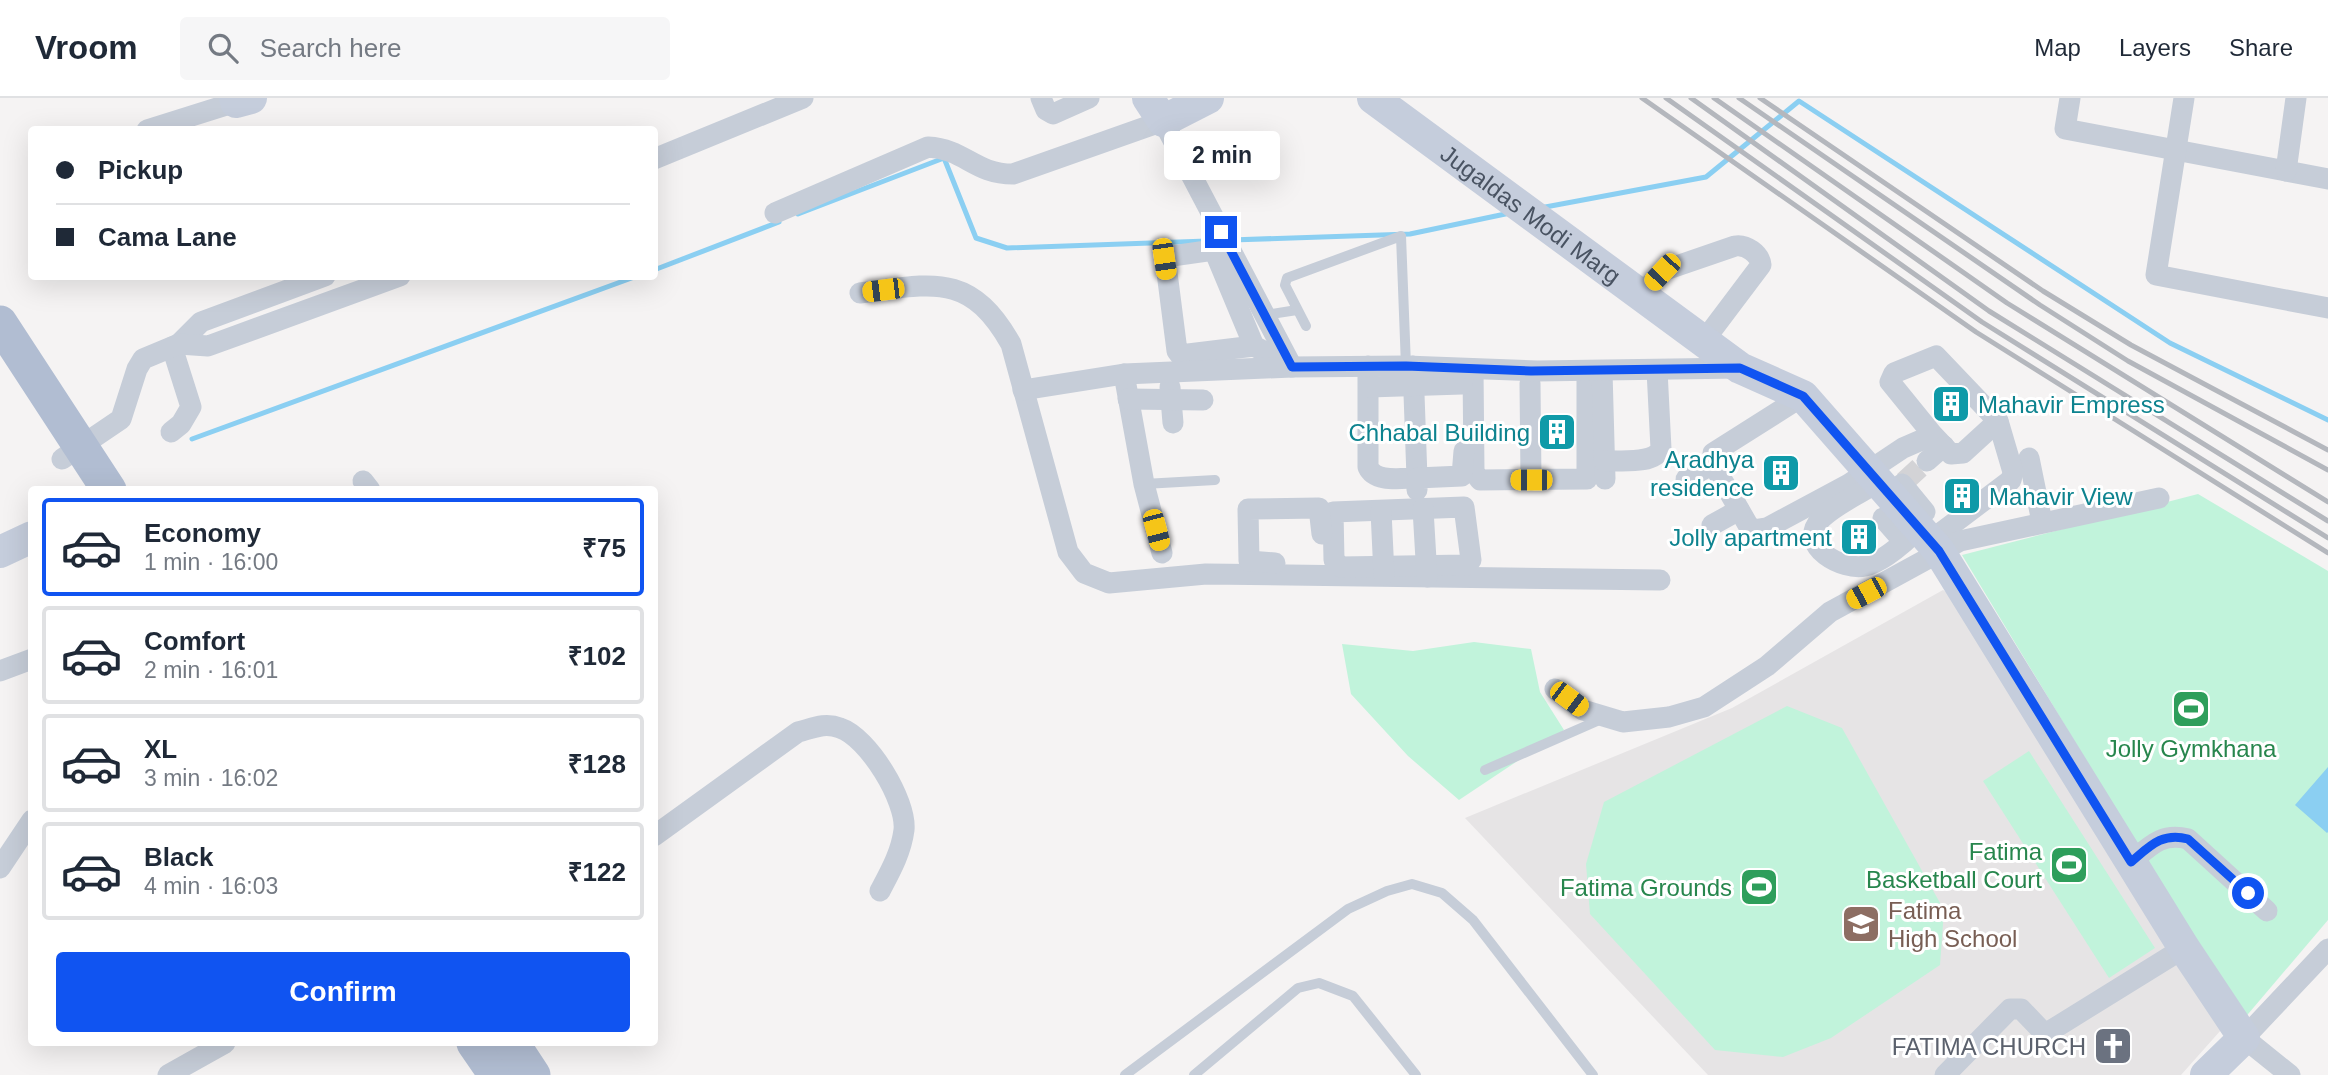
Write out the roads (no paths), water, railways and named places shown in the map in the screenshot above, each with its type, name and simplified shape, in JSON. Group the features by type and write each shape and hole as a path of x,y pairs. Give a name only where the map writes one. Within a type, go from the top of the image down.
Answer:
{"main road":[{"path":"0,323 71,453"},
{"path":"0,362 98,486"},
{"path":"479,1046 514,1066"}],"street":[{"path":"658,157 803,98"},
{"path":"1041,98 1046,110 1053,114 1089,98"},
{"path":"775,213 928,147 949,148 993,174 1013,174 1155,109 1208,98"},
{"name":"Jugaldas Modi Marg","path":"1373,98 1740,368 1803,396 1888,488 1927,539 2184,948 2244,1038"},
{"path":"2070,98 2065,129 2328,180"},
{"path":"2185,98 2156,275 2328,309"},
{"path":"2286,171 2297,98"},
{"path":"159,126 241,99"},
{"path":"1155,109 1292,367"},
{"path":"1639,296 1665,270 1735,246 1744,246 1758,256 1760,265 1703,342"},
{"path":"1254,346 1214,250 1165,257 1178,353 1183,355 1254,346 1292,367"},
{"path":"71,453 121,419 137,369 143,359 176,345 201,323 315,280"},
{"path":"176,345 208,346 389,280"},
{"path":"860,293 928,284 973,295 997,320 1011,344 1068,552 1084,573 1109,583 1206,574 1324,568 1660,580"},
{"path":"290,290 298,314"},
{"path":"218,316 226,340"},
{"path":"171,432 181,424 191,407 176,345"},
{"path":"1555,689 1583,710 1623,722 1669,717 1704,707 1767,666 1830,612 2011,480 2013,472 1998,421 1940,357 1930,356 1894,373 1890,382 1951,454 1963,453 1998,421"},
{"path":"1023,390 1124,374 1292,367 1368,376 1411,372 1530,375 1740,368"},
{"path":"1594,371 1605,470 1658,455 1661,449 1657,370"},
{"path":"1168,371 1173,424"},
{"path":"1466,373 1476,477 1480,480 1531,480 1587,479 1594,371"},
{"path":"1411,372 1417,478 1427,571"},
{"path":"1368,376 1368,467 1371,474 1378,478 1457,478 1465,472 1466,373"},
{"path":"1124,374 1143,484 1162,553"},
{"path":"1530,375 1531,480"},
{"path":"1803,396 1713,453 1713,464 1748,525 1755,530 1767,528 1888,488"},
{"path":"1128,399 1203,400"},
{"path":"1938,440 1903,448 1888,488 1819,521 1815,532 1817,544 1833,562 1860,567 1927,539 1960,541 2159,498"},
{"path":"1927,461 1938,440"},
{"path":"2029,458 2042,522"},
{"path":"1686,479 1713,464"},
{"path":"1384,571 1341,567 1336,564 1331,516 1338,510 1464,507 1471,560 1466,565 1427,571"},
{"path":"1712,525 1739,510"},
{"path":"1381,511 1384,571"},
{"path":"0,552 28,539"},
{"path":"0,671 28,660"},
{"path":"658,833 798,732 823,724 840,728 859,738 876,760 894,792 905,827 899,852 880,891"},
{"path":"0,868 28,826"},
{"path":"2131,862 2159,838 2175,835 2188,839 2267,911"},
{"path":"1945,1075 2010,1009 2021,1009 2042,1031 2050,1031 2184,948"},
{"path":"2206,1075 2328,949"},
{"path":"2244,1038 2290,1075"},
{"path":"168,1075 220,1046"}],"lane":[{"path":"1306,326 1285,285 1287,278 1401,236 1404,240 1411,372"},
{"path":"1265,315 1297,310"},
{"path":"1143,484 1215,480"},
{"path":"1485,770 1605,718"},
{"path":"1125,1075 1349,909 1387,891 1412,884 1442,892 1473,920 1592,1075"},
{"path":"1194,1075 1298,988 1318,983 1353,996 1416,1075"}],"water":[{"path":"2328,767 2328,832 2327,833 2295,805"}],"waterway":[{"path":"1540,208 1706,177 1799,101 2170,343 2328,420"},
{"path":"798,214 944,158 976,238 1007,248 1207,241"},
{"path":"1231,240 1410,234 1510,213"},
{"path":"658,268 779,222"},
{"path":"192,439 626,280"}],"tunnel":[{"path":"1904,482 1927,461"}],"railway":[{"path":"1642,98 1976,332 2328,553"},
{"path":"1666,98 1982,322 2328,538"},
{"path":"1691,98 1989,311 2328,521"},
{"path":"1714,98 2007,303 2328,502"},
{"path":"1739,98 2040,305 2128,361 2328,470"},
{"path":"1760,98 2043,291 2131,345 2328,450"}],"place":[{"name":"Mahavir Empress","path":"1951,404"},
{"name":"Chhabal Building","path":"1557,432"},
{"name":"Aradhya residence","path":"1781,473"},
{"name":"Mahavir View","path":"1962,496"},
{"name":"Jolly apartment","path":"1859,537"},
{"name":"Jolly Gymkhana","path":"2191,709"},
{"name":"Fatima Basketball Court","path":"2069,865"},
{"name":"Fatima Grounds","path":"1759,887"},
{"name":"Fatima High School","path":"1861,924"},
{"name":"FATIMA CHURCH","path":"2113,1046"}]}
